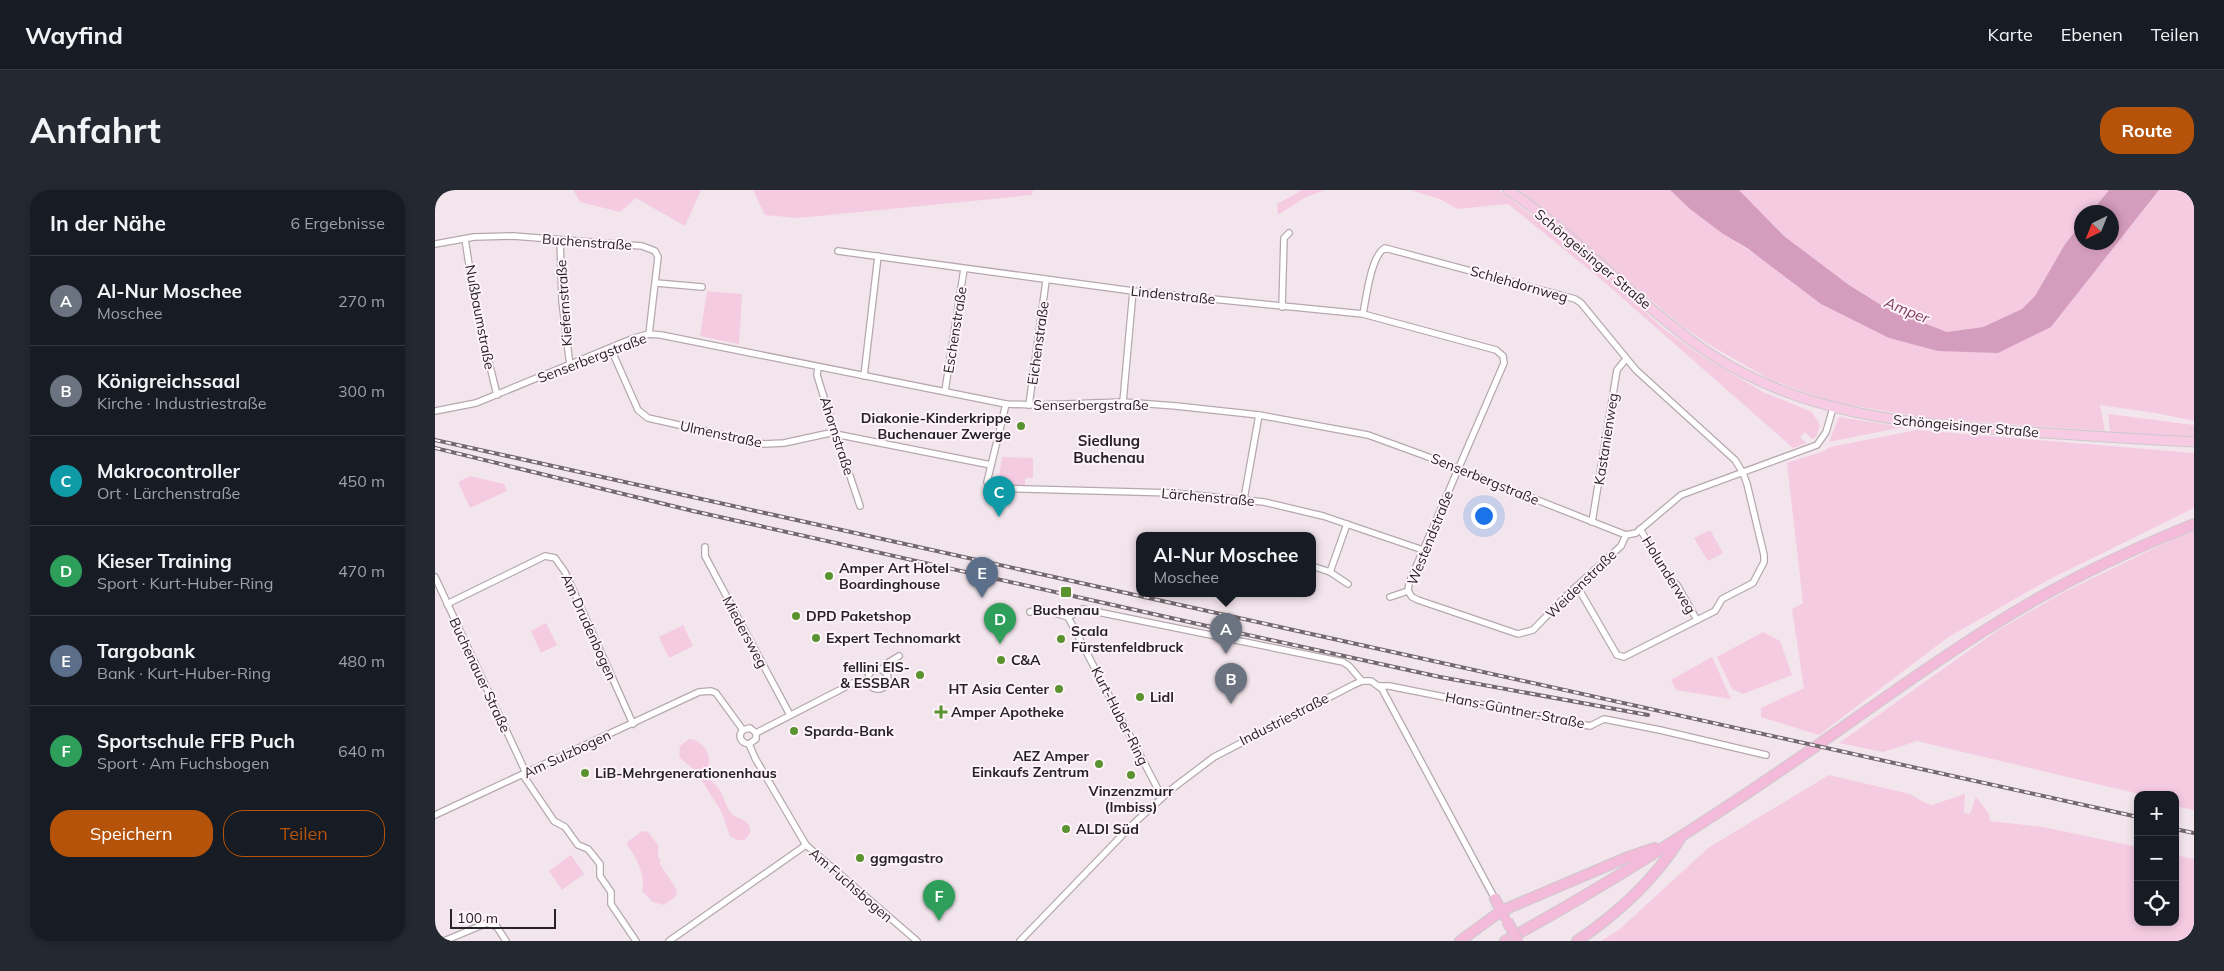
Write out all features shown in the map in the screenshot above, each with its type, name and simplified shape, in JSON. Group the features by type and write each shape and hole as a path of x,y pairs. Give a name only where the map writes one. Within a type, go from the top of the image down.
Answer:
{"highway":[{"path":"1505,941 1671,843 1776,774 1994,624 2060,586 2137,547 2194,524"},
{"path":"1577,941 1631,898 1667,858 1681,836"},
{"path":"1460,941 1501,911 1628,857 1671,843"},
{"path":"1495,899 1518,941"}],"main road":[{"name":"Schöngeisinger Straße","path":"1508,190 1677,330 1707,351 1755,379 1833,408 1926,425 2194,442"}],"street":[{"path":"1282,306 1284,238 1289,232"},
{"name":"Buchenstraße","path":"435,244 498,236 649,247 655,251 657,257 656,283 649,334"},
{"name":"Nußbaumstraße","path":"465,239 476,309 497,395"},
{"name":"Kiefernstraße","path":"560,240 561,301 570,366"},
{"name":"Schlehdornweg","path":"1363,314 1377,256 1383,249 1392,248 1575,299 1581,303 1626,359 1735,460 1743,473"},
{"name":"Lindenstraße","path":"838,251 1046,281 1363,314 1496,350 1503,356"},
{"path":"864,376 878,256"},
{"name":"Eschenstraße","path":"945,391 965,269"},
{"name":"Eichenstraße","path":"1029,405 1046,281"},
{"path":"656,283 702,287"},
{"path":"1123,402 1133,291"},
{"name":"Senserbergstraße","path":"435,412 463,407 497,395 649,334 1005,404 1123,402 1259,415 1368,435 1458,468 1626,535"},
{"name":"Ulmenstraße","path":"611,349 638,410 648,418 764,444 782,444 830,433 991,465"},
{"name":"Westendstraße","path":"1389,597 1409,591 1409,583 1504,363 1503,356"},
{"name":"Kastanienweg","path":"1592,522 1617,370 1626,359"},
{"name":"Ahornstraße","path":"819,367 817,374 860,506"},
{"path":"991,465 1005,404"},
{"path":"1626,535 1640,529 1681,495 1817,445 1826,432 1833,408"},
{"path":"1244,499 1259,415"},
{"name":"Lärchenstraße","path":"991,465 987,486 993,489 1174,492 1244,499 1292,508 1347,524 1423,550"},
{"path":"1577,586 1617,655 1624,657 1715,611 1723,599 1753,583 1762,568 1764,556 1743,473"},
{"path":"1330,572 1347,524"},
{"name":"Holunderweg","path":"1640,529 1669,578 1677,585 1697,620"},
{"name":"Weidenstraße","path":"1409,591 1412,597 1418,600 1523,634 1537,627 1577,586 1621,546 1626,535"},
{"name":"Miedersweg","path":"705,547 705,556 790,715"},
{"name":"Am Drudenbogen","path":"447,604 545,556 555,558 565,572 633,724"},
{"path":"1316,567 1330,572 1348,584"},
{"name":"Buchenauer Straße","path":"435,577 525,774 555,821 565,827 578,845 588,849 600,864 600,876 611,892 611,904 636,941"},
{"path":"1030,612 1042,609 1068,617 1083,609 1343,662 1349,666 1361,681 1371,681 1379,686 1495,899"},
{"name":"Kurt-Huber-Ring","path":"1068,617 1162,797"},
{"path":"882,670 885,664 899,656"},
{"path":"882,670 887,674 888,680 884,686 879,688 873,687 869,680 873,671 882,670"},
{"path":"756,733 857,681 869,680"},
{"name":"Industriestraße","path":"1020,941 1105,851 1162,797 1222,751 1361,681"},
{"name":"Hans-Güntner-Straße","path":"1379,686 1389,686 1491,705 1590,726 1604,719 1766,755"},
{"path":"878,695 879,688"},
{"name":"Am Sulzbogen","path":"435,815 699,692 711,691 716,693 743,730"},
{"path":"750,728 756,733 756,739 749,744 744,743 741,739 740,734 743,730 750,728"},
{"name":"Am Fuchsbogen","path":"749,744 755,758 806,845 917,941"},
{"path":"669,941 806,845"},
{"path":"444,941 487,923 497,927 507,941"}],"shaded area":[{"path":"573,190 701,190 685,226 636,198 620,212 580,202"},
{"path":"753,190 1033,190 1032,195 798,218 765,215"},
{"path":"1302,190 1325,190 1304,198 1278,215 1277,204"},
{"path":"1410,190 1499,190 1570,244 1664,329 1702,356 1763,392 1812,412 1820,425 1816,437 1812,439 1805,432 1800,437 1806,443 1793,448 1603,281 1508,204 1457,209 1440,199"},
{"path":"1518,190 1670,190 1690,209 1723,234 1889,338 2051,327 2112,250 2119,250 2119,241 2159,190 2194,190 2194,421 2156,413 2100,405 2105,431 1933,419 1831,402 1769,379 1710,345 1682,326"},
{"path":"1670,190 1739,190 1784,236 1849,285 1886,308 1947,332 1983,327 2022,309 2035,296 2065,244 2074,233 2074,250 2112,250 2051,327 1998,353 1938,351 1889,338 1821,304 1747,248 1723,234 1690,209"},
{"path":"1739,190 2109,190 2097,205 2074,205 2074,233 2065,244 2035,296 2022,309 1983,327 1947,332 1886,308 1849,285 1784,236"},
{"path":"2109,190 2159,190 2119,241 2119,205 2097,205"},
{"path":"707,291 742,294 739,344 700,336"},
{"path":"2108,414 2194,425 2194,437 2110,433"},
{"path":"1839,417 1903,427 1829,442"},
{"path":"1917,430 2194,453 2194,508 2048,580 1947,638 1819,735 1761,717 1761,708 1804,688 1792,609 1803,603 1787,463 1824,451 1830,447"},
{"path":"1002,457 1033,458 1033,478 1025,478 1025,485 998,484"},
{"path":"470,476 504,484 507,491 470,508 458,482"},
{"path":"2194,529 2194,810 2179,807 2179,791 2134,791 2134,793 1917,741 1883,752 1839,743 1998,630 2064,592"},
{"path":"1710,530 1723,553 1708,561 1694,538"},
{"path":"546,623 557,645 541,653 531,631"},
{"path":"683,625 693,646 669,658 659,637"},
{"path":"1763,632 1780,641 1792,675 1743,694 1732,689 1717,657"},
{"path":"1712,657 1731,699 1676,690 1671,680"},
{"path":"689,739 699,742 705,748 709,760 706,774 719,789 731,813 749,825 750,834 744,840 737,840 730,836 721,811 699,776 679,757 680,746"},
{"path":"1829,775 1910,794 1932,805 1965,794 1964,813 1970,814 1976,797 1989,814 1990,821 2043,827 2134,846 2134,926 2179,926 2179,856 2194,859 2194,941 1601,941 1620,929 1708,848"},
{"path":"642,831 648,832 658,845 658,857 661,862 659,863 677,890 676,896 664,905 653,902 642,891 643,878 637,860 626,843"},
{"path":"571,855 584,874 562,890 549,871"}],"railway":[{"path":"435,440 1136,595"},
{"path":"435,448 693,511 1207,626 1440,677 1648,715"},
{"path":"1144,597 2134,816"},
{"path":"2179,830 2194,833"}],"place":[{"name":"Diakonie-Kinderkrippe Buchenauer Zwerge","path":"1021,426"},
{"name":"Makrocontroller","path":"999,517"},
{"name":"Amper Art Hotel Boardinghouse","path":"829,576"},
{"name":"Buchenau","path":"1066,592"},
{"name":"Targobank","path":"982,598"},
{"name":"DPD Paketshop","path":"796,616"},
{"name":"Expert Technomarkt","path":"816,638"},
{"name":"Scala Fürstenfeldbruck","path":"1061,639"},
{"name":"Kieser Training","path":"1000,644"},
{"name":"Al-Nur Moschee","path":"1226,654"},
{"name":"C&A","path":"1001,660"},
{"name":"fellini EIS- & ESSBAR","path":"920,675"},
{"name":"HT Asia Center","path":"1059,689"},
{"name":"Lidl","path":"1140,697"},
{"name":"Königreichssaal","path":"1231,704"},
{"name":"Amper Apotheke","path":"941,712"},
{"name":"Sparda-Bank","path":"794,731"},
{"name":"AEZ Amper Einkaufs Zentrum","path":"1099,764"},
{"name":"LiB-Mehrgenerationenhaus","path":"585,773"},
{"name":"Vinzenzmurr (Imbiss)","path":"1131,775"},
{"name":"ALDI Süd","path":"1066,829"},
{"name":"ggmgastro","path":"860,858"},
{"name":"Sportschule FFB Puch","path":"939,921"}],"district":[{"name":"Siedlung Buchenau","path":"1109,448"}],"water label":[{"name":"Amper","path":"1907,310"}]}
